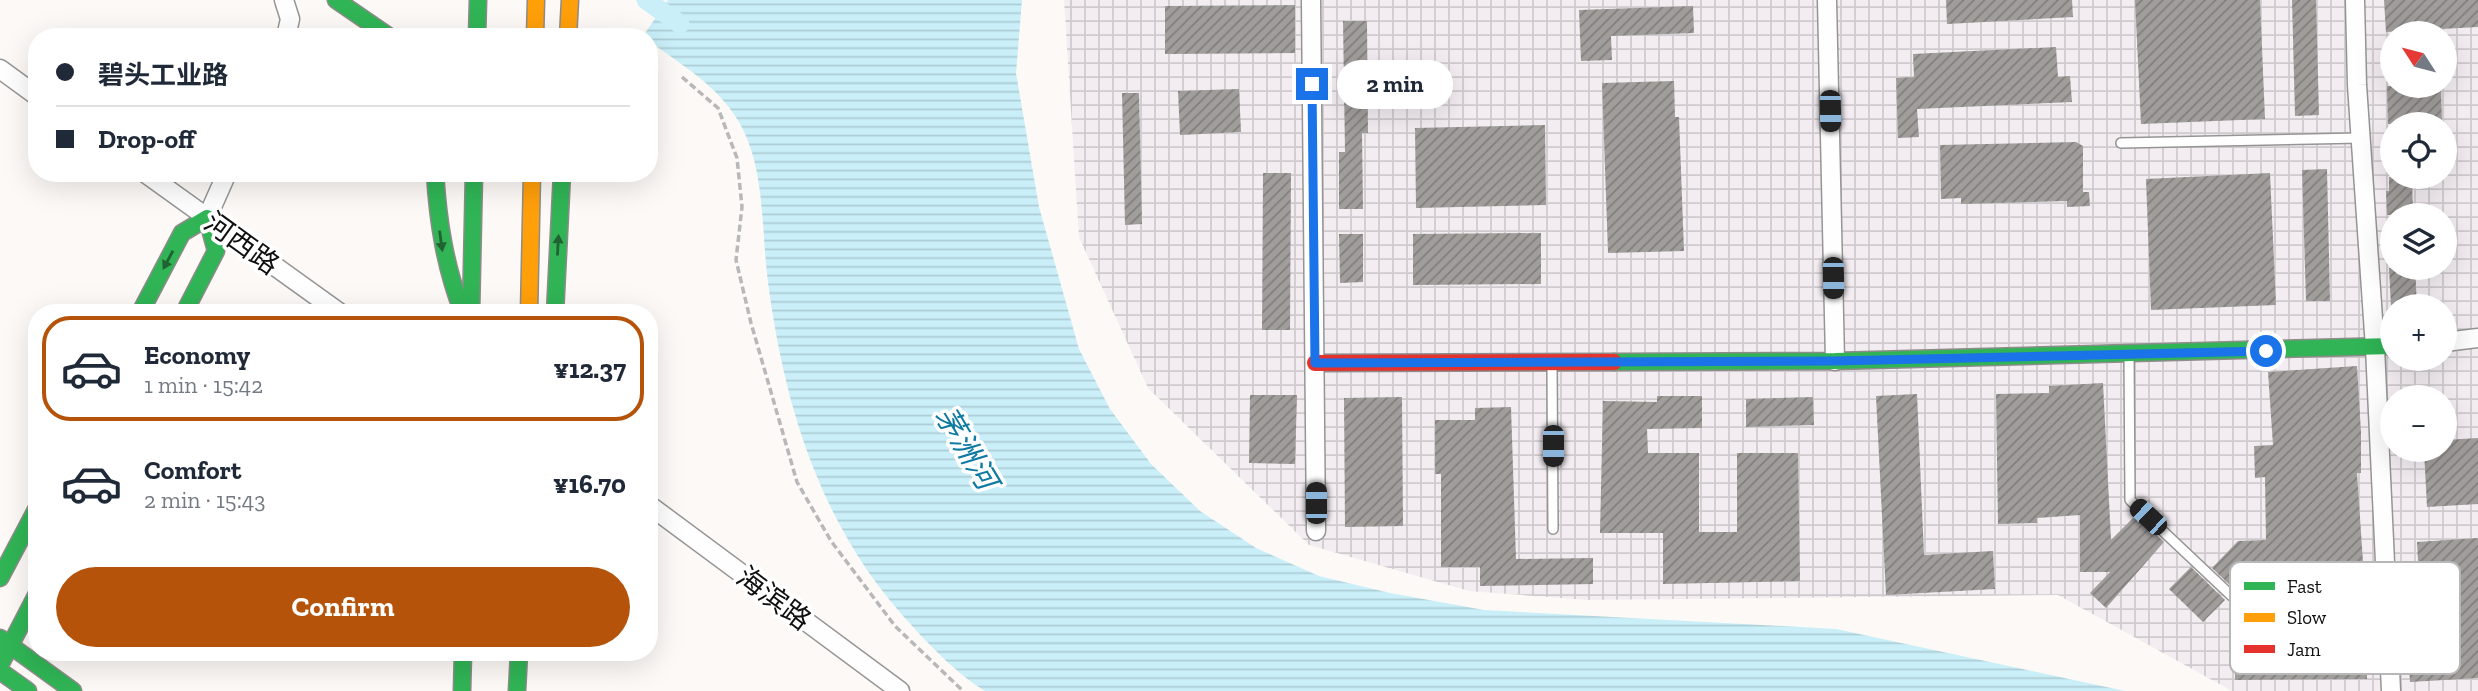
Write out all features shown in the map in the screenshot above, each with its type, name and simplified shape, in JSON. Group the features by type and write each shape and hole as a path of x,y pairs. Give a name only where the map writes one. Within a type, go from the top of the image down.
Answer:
{"main road":[{"path":"337,0 377,28"},
{"path":"477,28 478,0"},
{"path":"535,28 536,0"},
{"path":"568,28 570,0"},
{"path":"436,182 446,272 459,304"},
{"path":"471,304 474,182"},
{"path":"528,304 532,182"},
{"path":"555,304 562,182"},
{"path":"145,304 182,233 207,218 216,251 189,304"},
{"path":"1315,363 1835,361 2380,347"},
{"path":"0,578 28,525"},
{"path":"0,665 5,641 28,607"},
{"path":"5,641 28,658"},
{"path":"32,661 73,691"},
{"path":"462,691 463,661"},
{"path":"517,691 519,661"},
{"path":"0,671 28,691"}],"street":[{"path":"284,0 290,19 288,28"},
{"path":"1311,0 1316,531"},
{"path":"1828,0 1835,361"},
{"path":"2355,0 2360,138 2380,312"},
{"path":"0,69 28,89"},
{"name":"河西路","path":"157,182 327,304"},
{"path":"207,218 223,182"},
{"path":"2457,341 2478,338"},
{"path":"2384,371 2386,562"},
{"name":"海滨路","path":"658,512 900,691"}],"lane":[{"path":"2121,143 2360,138"},
{"path":"2129,354 2130,500 2230,594"},
{"path":"1552,362 1553,529"}],"path":[{"path":"682,77 718,108 737,158 743,207 736,261 754,336 797,482 831,541 895,626 964,691"}],"shaded area":[{"path":"1064,0 2478,0 2478,691 2232,691 2058,595 1587,600 1469,591 1309,545 1148,388 1079,237"}],"water":[{"name":"茅洲河","path":"668,0 1022,0 1016,73 1039,207 1079,349 1110,409 1151,464 1200,511 1256,548 1319,576 1390,593 1484,610 1836,629 2125,691 985,691 939,654 882,591 855,552 832,510 813,467 785,377 768,282 758,180 748,140 739,122 721,98 658,48 658,28 649,28"}],"building":[{"path":"1946,0 2072,0 2073,17 1947,24"},
{"path":"2135,0 2260,0 2265,119 2141,124"},
{"path":"2292,0 2316,0 2319,115 2295,116"},
{"path":"2384,0 2478,0 2478,27 2457,28 2457,21 2385,21"},
{"path":"1295,5 1295,53 1165,54 1165,6"},
{"path":"1693,6 1694,33 1611,36 1612,60 1581,61 1579,10"},
{"path":"1343,21 1367,21 1368,133 1362,133 1363,209 1339,209 1339,152 1345,152"},
{"path":"2056,47 2058,77 2070,76 2072,102 1917,109 1919,137 1898,138 1896,78 1914,77 1913,54"},
{"path":"1674,81 1675,117 1679,117 1684,251 1608,253 1602,83"},
{"path":"1239,89 1241,132 1180,135 1178,91"},
{"path":"1122,93 1139,93 1142,224 1125,225"},
{"path":"2387,98 2441,98 2442,112 2388,112"},
{"path":"1545,125 1546,205 1416,208 1415,128"},
{"path":"2076,142 2083,146 2083,192 2089,192 2090,206 2067,207 2067,201 1961,204 1961,198 1941,199 1940,145"},
{"path":"2327,169 2330,301 2306,301 2302,170"},
{"path":"1263,173 1291,173 1290,330 1262,330"},
{"path":"2270,173 2276,305 2151,310 2146,179"},
{"path":"2412,189 2413,203 2386,203 2386,191"},
{"path":"1541,233 1541,284 1413,285 1413,234"},
{"path":"1339,234 1363,234 1363,282 1340,283"},
{"path":"2390,280 2416,280 2416,294 2390,294"},
{"path":"2357,366 2361,473 2357,473 2363,562 2230,562 2230,585 2212,568 2238,541 2266,540 2265,477 2255,478 2254,446 2273,445 2268,372"},
{"path":"2103,383 2111,540 2136,515 2164,542 2106,608 2090,593 2110,572 2080,572 2080,515 2037,518 2037,523 1998,524 1996,394 2049,393 2049,386"},
{"path":"1917,394 1924,555 1993,551 1995,589 1886,595 1876,396"},
{"path":"1250,395 1297,395 1295,464 1249,463"},
{"path":"1657,396 1702,396 1702,428 1647,429 1648,453 1699,453 1699,532 1737,532 1737,453 1798,453 1800,581 1663,584 1663,533 1600,533 1603,401 1657,402"},
{"path":"1402,397 1403,526 1345,527 1344,398"},
{"path":"1813,397 1814,425 1746,427 1746,399"},
{"path":"1511,407 1516,559 1593,558 1593,584 1480,586 1480,567 1441,567 1441,474 1435,474 1435,420 1475,420 1475,408"},
{"path":"2478,438 2478,504 2427,507 2425,462 2457,462 2457,439"},
{"path":"2478,538 2478,678 2410,682 2409,674 2460,674 2460,562 2418,562 2417,542"},
{"path":"2191,567 2225,600 2203,622 2169,589"},
{"path":"2235,674 2367,674 2367,679 2235,680"}],"waterway":[{"path":"646,0 680,24"}],"traffic: fast":[{"path":"336,0 377,28"},
{"path":"477,28 478,0"},
{"path":"436,182 443,244 460,304"},
{"path":"471,304 474,182"},
{"path":"555,304 562,182"},
{"path":"145,304 182,233 207,218 216,251 189,304"},
{"path":"1614,362 1835,361 2380,346"},
{"path":"0,578 28,525"},
{"path":"0,665 28,611"},
{"path":"0,638 28,658"},
{"path":"32,661 73,691"},
{"path":"462,691 463,661"},
{"path":"517,691 519,661"},
{"path":"0,671 28,691"}],"traffic: slow":[{"path":"535,28 536,0"},
{"path":"568,28 570,0"},
{"path":"529,304 532,182"}],"traffic: jam":[{"path":"1315,363 1614,362"}],"route":[{"path":"1312,84 1315,363 1835,361 2266,351"}]}
